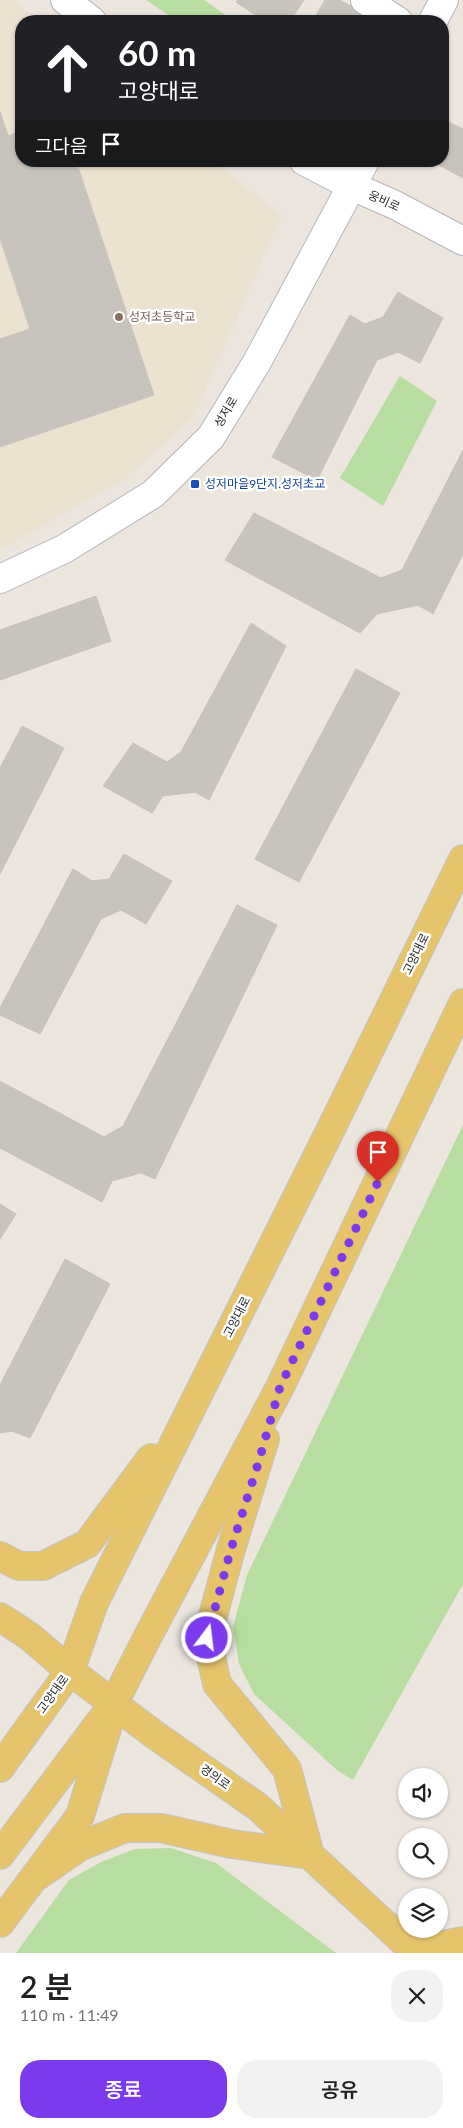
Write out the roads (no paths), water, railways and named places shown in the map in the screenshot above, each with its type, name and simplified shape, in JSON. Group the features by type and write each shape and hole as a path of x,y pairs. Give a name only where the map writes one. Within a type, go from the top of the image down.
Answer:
{"main road":[{"name":"고양대로","path":"0,1768 70,1671 94,1603 329,1133 463,859"},
{"path":"0,1855 114,1703 280,1387 463,1003"},
{"path":"0,1556 19,1566 43,1566 87,1544 146,1466 215,1355 329,1133"},
{"path":"36,1877 81,1846 125,1828 161,1828 232,1844 310,1855 287,1769 216,1684 207,1638 231,1549 280,1387"},
{"name":"경의로","path":"0,1617 29,1636 70,1671 155,1735 258,1806 404,1947"},
{"path":"0,1734 70,1671"},
{"path":"0,1923 80,1816 114,1703"},
{"path":"404,1947 463,1941"}],"street":[{"path":"65,0 84,15"},
{"path":"364,0 388,15"},
{"path":"437,15 444,0"},
{"name":"웅비로","path":"316,167 395,205 463,241"},
{"name":"성저로","path":"0,579 64,549 153,494 211,437 257,362 361,167"}],"place":[{"name":"성저초등학교","path":"119,317"},
{"name":"성저마을9단지.성저초교","path":"195,484"}]}
